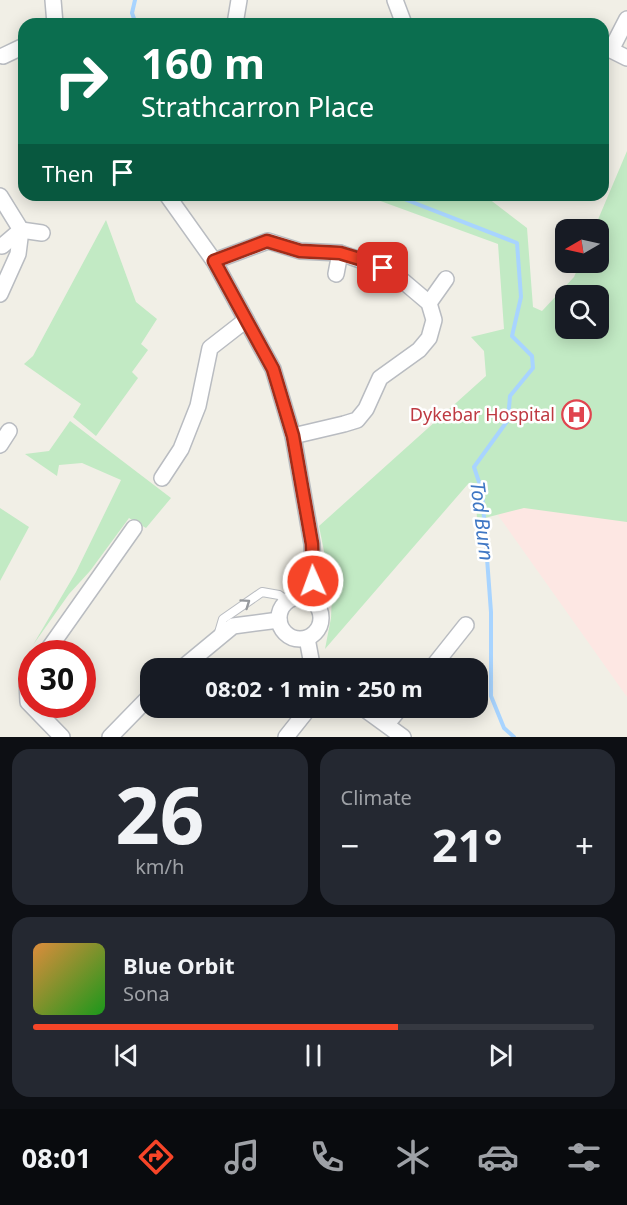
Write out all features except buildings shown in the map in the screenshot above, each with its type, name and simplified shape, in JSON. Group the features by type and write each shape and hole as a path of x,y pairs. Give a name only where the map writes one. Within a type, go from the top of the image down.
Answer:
{"street":[{"path":"53,0 54,18"},
{"path":"236,18 239,0"},
{"path":"395,0 402,18"},
{"path":"609,45 627,19"},
{"path":"3,56 18,49"},
{"path":"609,49 627,58"},
{"path":"0,196 21,230 18,254 0,294"},
{"path":"171,201 214,261 273,369 293,436 312,544 313,581 306,598"},
{"path":"2,246 21,230 42,233"},
{"path":"214,261 267,241 300,251 340,253 383,268"},
{"path":"336,273 340,253"},
{"path":"429,303 446,279"},
{"path":"293,436 357,420 366,409 380,378 419,350 429,338 434,320 429,303 403,281"},
{"path":"162,478 181,449 198,406 210,348 246,320"},
{"path":"0,445 9,431"},
{"path":"55,640 134,528"},
{"path":"293,598 306,598 318,608 320,621 315,632 307,638 291,637 285,633 279,620 280,610 287,602 293,598"},
{"path":"193,658 232,626 279,620"},
{"path":"440,658 466,625"},
{"path":"307,638 311,658"},
{"path":"110,737 140,706"},
{"path":"44,718 62,737"},
{"path":"286,737 301,718"},
{"path":"378,718 403,737"},
{"path":"387,724 392,718"}],"lane":[{"path":"217,637 223,619 262,592 279,595 287,602"}],"shaded area":[{"name":"Dykebar Hospital","path":"627,161 627,697 488,501 561,339 609,339 609,285 598,285 598,273 609,273 609,219 603,219"}],"green space":[{"path":"627,151 627,522 524,508 477,520 476,498 468,484 325,649 331,618 332,592 319,526 486,376 484,351 471,337 504,329 498,244 380,201 492,201 527,228 533,307 542,311 555,297 555,339 609,339 609,285 566,285 576,273 609,273 609,219 598,219 606,201 609,201 609,194"},
{"path":"106,220 136,302 157,319 141,344 148,350 132,372 138,378 96,436 73,417 81,404 24,364 33,356"},
{"path":"70,421 171,498 146,528 129,518 36,640 76,572 121,480 82,463 59,465 57,476 25,454 49,451"},
{"path":"0,508 29,527 0,581"}],"waterway":[{"name":"Tod Burn","path":"134,18 132,13 135,0"},
{"name":"Tod Burn","path":"409,201 517,243 521,297 512,336 532,356 533,368 510,396 508,420 474,467 482,491 491,612 491,696 504,728 514,737"}],"place":[{"name":"Dykebar Hospital","path":"576,415"}],"route":[{"path":"313,581 312,544 293,436 273,369 214,261 238,250 267,241 300,251 340,253 383,268"}]}
